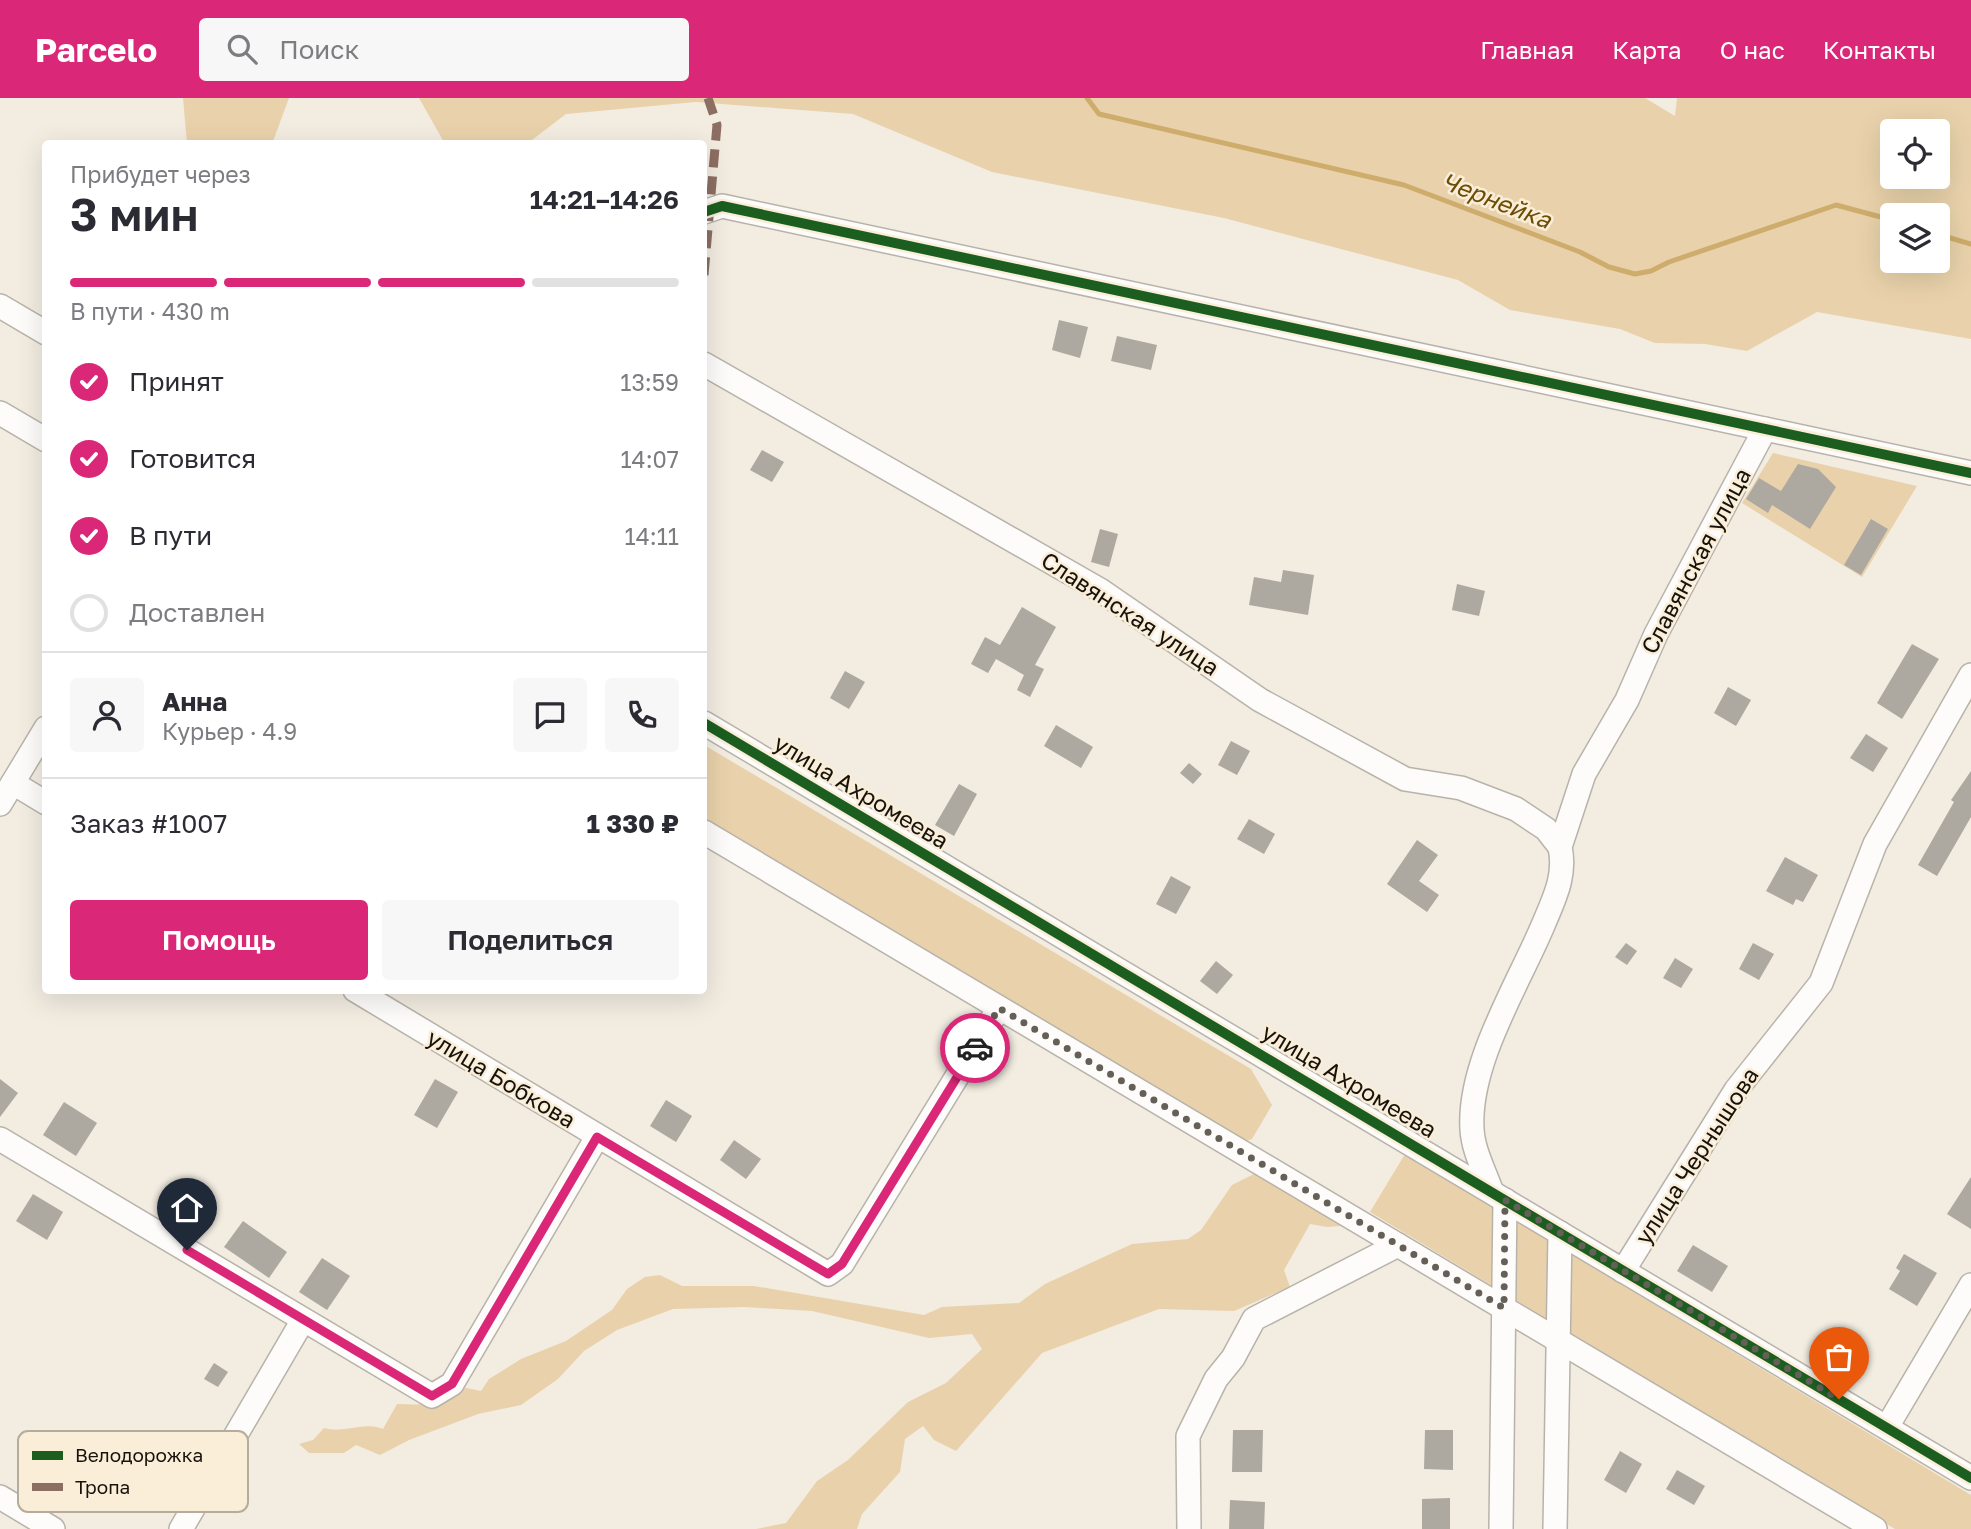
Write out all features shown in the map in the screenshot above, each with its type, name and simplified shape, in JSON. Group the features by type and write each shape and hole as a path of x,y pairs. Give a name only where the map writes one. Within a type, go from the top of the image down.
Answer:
{"street":[{"path":"707,211 722,206 1971,473"},
{"path":"0,306 42,331"},
{"name":"Славянская улица","path":"707,367 1100,590 1260,699 1405,779 1461,788 1516,809 1546,829 1560,846"},
{"path":"0,412 42,438"},
{"name":"Славянская улица","path":"1498,1195 1478,1158 1472,1129 1476,1088 1508,1003 1560,887 1560,846 1584,774 1627,700 1656,634 1765,429"},
{"name":"улица Чернышова","path":"1623,1271 1736,1090 1821,983 1875,844 1971,675"},
{"name":"улица Ахромеева","path":"707,725 1971,1478"},
{"path":"0,804 42,735"},
{"path":"13,783 42,801"},
{"path":"707,834 1875,1529"},
{"name":"улица Бобкова","path":"362,994 828,1274 842,1264 999,1008"},
{"path":"0,1139 432,1396 452,1384 597,1137"},
{"path":"1498,1195 1504,1308 1501,1529"},
{"path":"1555,1529 1560,1233"},
{"path":"1189,1529 1188,1436 1216,1379 1233,1358 1254,1319 1398,1245"},
{"path":"1886,1427 1971,1285"},
{"path":"238,1431 303,1320"},
{"path":"0,1497 18,1508"},
{"path":"25,1512 53,1529"},
{"path":"181,1529 191,1512"}],"shaded area":[{"path":"183,98 289,98 273,140 187,140"},
{"path":"419,98 1645,98 1675,116 1677,98 1971,98 1971,339 1817,312 1747,351 1705,344 1655,343 1620,329 1510,310 1458,280 1224,218 992,172 853,114 696,102 566,114 532,140 443,140"},
{"path":"1773,453 1917,486 1862,577 1742,503"},
{"path":"707,747 1251,1069 1272,1105 1252,1139 1227,1147 707,834"},
{"path":"1405,1154 1971,1495 1971,1529 1895,1529 1370,1212"},
{"path":"1256,1173 1353,1225 1327,1227 1310,1224 1284,1270 1290,1287 1234,1311 1159,1309 1042,1353 956,1451 934,1440 923,1426 905,1439 900,1472 862,1514 857,1529 756,1529 786,1523 817,1481 848,1460 908,1402 946,1383 982,1349 972,1334 929,1338 812,1311 745,1307 673,1309 617,1330 584,1351 558,1379 521,1405 478,1414 409,1440 380,1455 356,1445 344,1453 309,1453 299,1444 313,1440 324,1428 339,1430 369,1426 383,1429 397,1404 439,1401 461,1387 481,1391 489,1379 521,1359 566,1341 612,1310 627,1289 645,1277 660,1275 682,1286 754,1286 924,1315 942,1307 1019,1303 1045,1284 1132,1244 1188,1239 1201,1230 1232,1185"}],"building":[{"path":"1059,320 1088,327 1080,358 1052,350"},
{"path":"1117,336 1157,345 1151,370 1111,361"},
{"path":"762,450 784,462 772,482 750,470"},
{"path":"1798,464 1818,469 1836,487 1810,529 1772,505 1768,513 1746,499 1759,478 1781,491"},
{"path":"1871,519 1888,529 1861,575 1844,565"},
{"path":"1100,529 1118,534 1109,567 1091,562"},
{"path":"1283,570 1314,575 1308,615 1249,605 1254,577 1281,582"},
{"path":"1457,584 1485,591 1479,616 1452,610"},
{"path":"1022,607 1056,627 1035,665 1044,669 1030,697 1017,690 1024,675 996,659 988,673 971,664 985,637 1000,645"},
{"path":"1912,644 1939,659 1902,719 1877,703"},
{"path":"845,671 865,682 849,709 830,698"},
{"path":"1728,687 1751,700 1736,726 1714,713"},
{"path":"1056,725 1093,747 1081,768 1044,746"},
{"path":"1866,734 1888,748 1873,772 1850,758"},
{"path":"1231,741 1250,751 1237,775 1218,765"},
{"path":"1189,763 1202,774 1193,784 1180,773"},
{"path":"1971,771 1971,817 1937,876 1918,865 1954,802 1951,800"},
{"path":"959,784 977,794 954,836 935,825"},
{"path":"1249,819 1275,834 1264,854 1237,839"},
{"path":"1417,840 1438,855 1419,881 1439,895 1427,912 1387,884"},
{"path":"1785,857 1818,875 1803,902 1796,899 1793,905 1766,891"},
{"path":"1171,876 1191,887 1176,914 1156,904"},
{"path":"1626,943 1637,951 1627,965 1615,957"},
{"path":"1753,943 1774,954 1759,980 1739,969"},
{"path":"1675,958 1693,969 1681,988 1663,978"},
{"path":"1216,961 1233,975 1217,994 1200,981"},
{"path":"0,1079 18,1093 0,1117"},
{"path":"435,1079 458,1092 437,1128 414,1115"},
{"path":"666,1100 692,1116 676,1142 650,1126"},
{"path":"64,1102 97,1123 76,1156 43,1135"},
{"path":"734,1140 761,1159 746,1179 720,1160"},
{"path":"1971,1177 1971,1229 1947,1214"},
{"path":"33,1194 63,1212 47,1240 16,1221"},
{"path":"243,1221 287,1252 269,1278 224,1247"},
{"path":"1693,1245 1728,1266 1712,1292 1677,1271"},
{"path":"1904,1254 1937,1273 1917,1306 1889,1289 1900,1271 1896,1268"},
{"path":"322,1258 350,1276 327,1310 299,1292"},
{"path":"214,1363 228,1372 218,1387 204,1379"},
{"path":"1233,1430 1263,1430 1262,1472 1232,1472"},
{"path":"1425,1430 1453,1430 1453,1470 1424,1469"},
{"path":"1620,1451 1642,1464 1626,1493 1604,1480"},
{"path":"1677,1470 1705,1486 1694,1505 1666,1489"},
{"path":"1450,1498 1450,1529 1422,1529 1422,1499"},
{"path":"1230,1500 1265,1502 1264,1529 1229,1529"}],"waterway":[{"name":"Чернейка","path":"1087,98 1099,114 1404,185 1580,252 1609,267 1635,274 1651,271 1669,262 1836,205 1880,217"},
{"name":"Чернейка","path":"1950,238 1971,244"}],"marked path":[{"path":"707,240 717,125 708,98"}],"cycle path":[{"path":"707,211 722,206 1971,473"},
{"path":"707,725 1971,1478"}],"way so far":[{"path":"975,1048 999,1008 1504,1308 1505,1200 1839,1399"}],"route":[{"path":"187,1250 432,1396 452,1384 597,1137 828,1274 842,1264 975,1048"}]}
